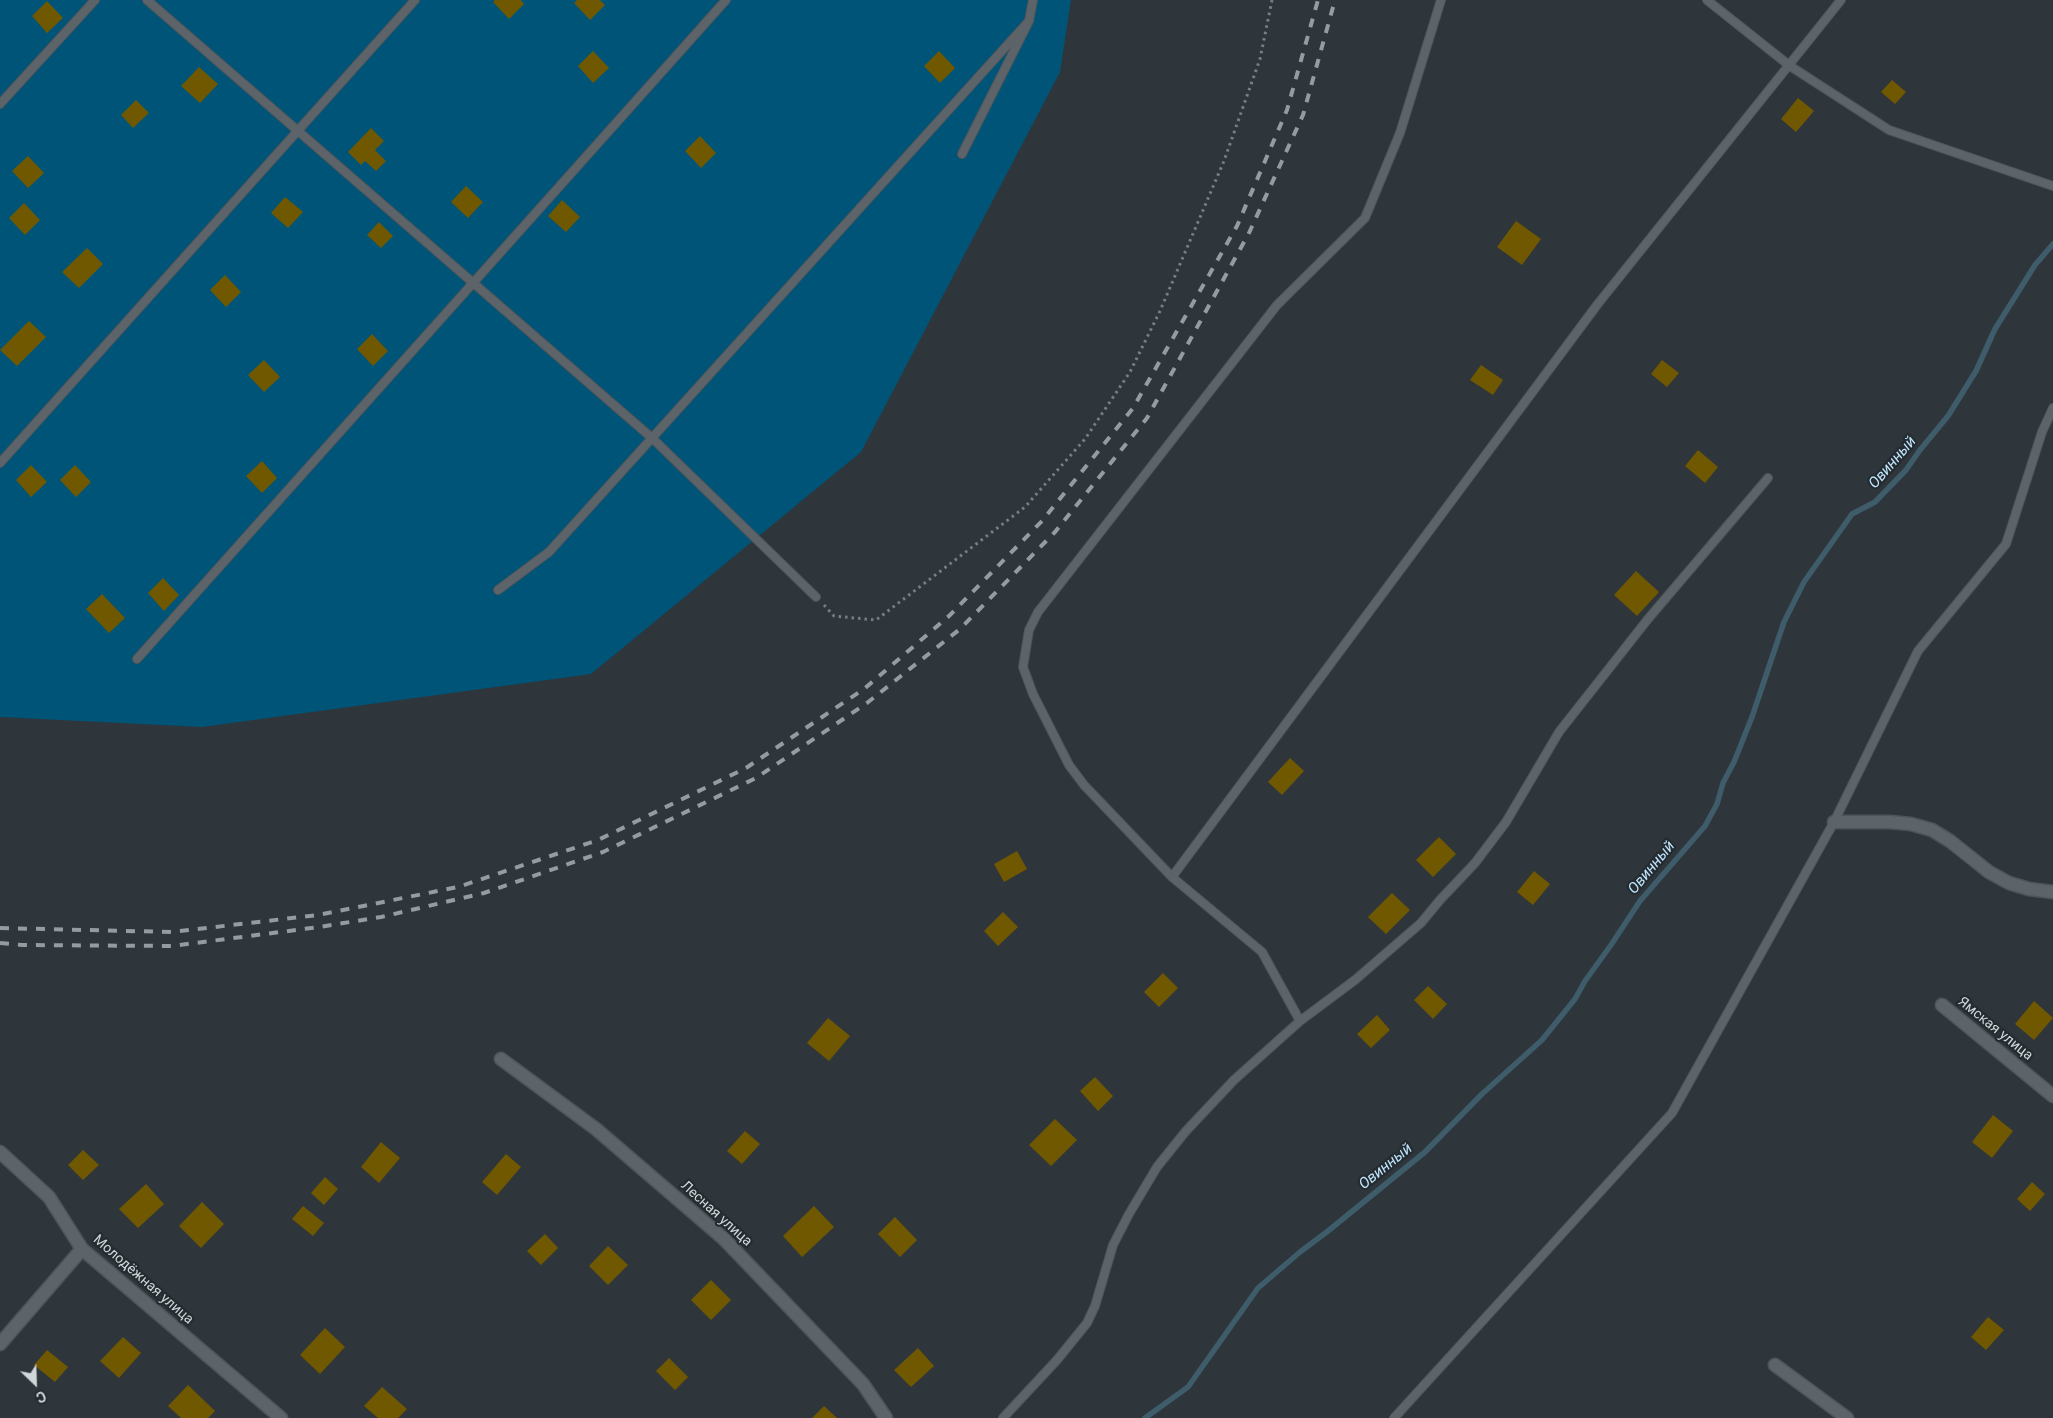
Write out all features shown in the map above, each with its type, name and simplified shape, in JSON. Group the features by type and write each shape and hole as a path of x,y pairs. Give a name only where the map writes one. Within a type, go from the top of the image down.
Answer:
{"street":[{"path":"1834,822 1890,822 1911,824 1932,830 1950,841 1996,876 2029,889 2053,892"},
{"name":"Ямская улица","path":"1942,1005 2053,1096"},
{"name":"Лесная улица","path":"500,1059 596,1129 724,1239 863,1384 886,1418"},
{"name":"Молодёжная улица","path":"0,1152 49,1197 82,1250 281,1418"},
{"path":"0,1344 82,1250"},
{"path":"1775,1365 1847,1418"}],"lane":[{"path":"0,104 95,0"},
{"path":"147,0 652,438 816,597"},
{"path":"0,463 415,0"},
{"path":"137,659 726,0"},
{"path":"962,154 1029,21 1033,0"},
{"path":"1300,1021 1262,952 1172,878 1084,786 1069,765 1033,694 1023,667 1029,630 1038,612 1277,305 1365,218 1400,133 1441,0"},
{"path":"1707,0 1790,66 1890,130 2053,186"},
{"path":"1172,878 1597,305 1841,0"},
{"path":"498,590 549,552 1029,21"},
{"path":"1394,1418 1672,1113 1834,822 1918,651 2006,544 2042,432 2053,408"},
{"path":"1003,1418 1057,1360 1087,1323 1095,1306 1114,1245 1129,1214 1157,1167 1186,1130 1234,1080 1300,1021 1355,980 1421,923 1475,863 1506,822 1559,732 1648,619 1768,478"}],"path":[{"path":"816,597 834,616 876,620 1025,507 1085,439 1130,372 1160,311 1224,161 1257,68 1272,0"}],"shaded area":[{"path":"0,0 1071,0 1060,72 861,452 591,674 202,727 0,717"}],"building":[{"path":"495,0 521,0 524,4 509,19 493,2"},
{"path":"577,0 600,0 605,5 590,20 574,3"},
{"path":"47,1 63,18 47,33 32,16"},
{"path":"593,51 609,68 593,83 578,66"},
{"path":"939,51 955,68 940,83 924,66"},
{"path":"199,67 218,84 200,103 181,86"},
{"path":"1892,80 1906,92 1895,104 1881,92"},
{"path":"1798,98 1814,111 1796,132 1781,119"},
{"path":"136,100 149,113 133,128 121,115"},
{"path":"371,128 384,141 375,150 386,161 376,171 365,161 361,165 348,152"},
{"path":"700,136 716,153 701,168 685,151"},
{"path":"28,156 44,173 28,188 12,171"},
{"path":"466,186 483,202 468,218 451,202"},
{"path":"285,197 303,212 288,228 271,213"},
{"path":"562,200 580,217 566,232 548,216"},
{"path":"24,203 40,220 25,235 9,218"},
{"path":"1516,221 1541,239 1522,265 1497,247"},
{"path":"379,222 393,236 381,248 367,235"},
{"path":"87,248 103,264 79,288 62,272"},
{"path":"225,275 241,292 226,307 210,290"},
{"path":"29,321 46,337 17,366 0,350"},
{"path":"372,334 388,351 373,366 357,349"},
{"path":"264,360 280,377 264,392 248,375"},
{"path":"1662,360 1679,373 1667,387 1651,374"},
{"path":"1481,365 1503,380 1493,395 1470,380"},
{"path":"1698,450 1718,467 1705,483 1685,466"},
{"path":"262,461 277,478 262,493 246,476"},
{"path":"31,465 47,482 31,497 16,480"},
{"path":"75,465 91,482 76,497 60,480"},
{"path":"1636,571 1659,592 1637,616 1614,595"},
{"path":"163,578 179,595 164,611 148,593"},
{"path":"102,594 125,618 109,633 86,609"},
{"path":"1290,758 1304,771 1282,795 1268,782"},
{"path":"1439,837 1456,854 1433,877 1416,860"},
{"path":"1017,851 1027,869 1004,882 994,864"},
{"path":"1534,871 1550,884 1533,905 1517,892"},
{"path":"1392,893 1410,910 1386,934 1368,917"},
{"path":"1003,912 1018,927 998,946 984,931"},
{"path":"1163,973 1178,988 1159,1007 1144,992"},
{"path":"1428,986 1447,1004 1433,1019 1414,1000"},
{"path":"2034,1001 2053,1018 2034,1040 2015,1024"},
{"path":"1377,1015 1390,1030 1371,1048 1357,1034"},
{"path":"828,1018 850,1036 829,1061 807,1043"},
{"path":"1095,1077 1113,1096 1098,1111 1080,1091"},
{"path":"1993,1115 2013,1131 1992,1158 1972,1142"},
{"path":"1055,1119 1077,1140 1051,1166 1029,1145"},
{"path":"745,1131 760,1144 742,1164 727,1151"},
{"path":"381,1142 400,1158 379,1183 361,1167"},
{"path":"83,1150 99,1165 83,1180 68,1165"},
{"path":"506,1154 521,1167 497,1195 482,1182"},
{"path":"325,1177 338,1189 324,1205 311,1193"},
{"path":"2032,1182 2045,1194 2030,1211 2017,1199"},
{"path":"146,1184 164,1204 138,1228 119,1209"},
{"path":"202,1202 224,1224 201,1248 179,1226"},
{"path":"303,1206 324,1223 313,1236 292,1219"},
{"path":"814,1206 834,1227 802,1257 783,1236"},
{"path":"895,1217 917,1240 900,1257 878,1234"},
{"path":"545,1234 558,1248 541,1265 527,1251"},
{"path":"608,1246 628,1265 608,1285 589,1266"},
{"path":"711,1280 731,1300 711,1320 691,1300"},
{"path":"1988,1317 2004,1330 1986,1350 1971,1337"},
{"path":"325,1328 345,1347 320,1374 300,1355"},
{"path":"123,1337 141,1353 119,1378 100,1361"},
{"path":"918,1348 934,1366 911,1387 894,1370"},
{"path":"47,1350 68,1367 55,1382 34,1365"},
{"path":"669,1358 688,1377 675,1390 656,1371"},
{"path":"188,1385 215,1411 208,1418 181,1418 168,1406"},
{"path":"382,1387 407,1409 398,1418 378,1418 364,1406"},
{"path":"824,1406 837,1418 812,1418"}],"waterway":[{"name":"Овинный","path":"1145,1418 1188,1387 1258,1288 1425,1152 1482,1094 1542,1040 1575,999 1585,981 1640,901 1705,826 1717,804 1723,783 1734,762 1752,717 1784,622 1804,582 1852,514 1875,502 1906,470 1948,416 1976,371 1995,329 2035,265 2053,244"}],"railway":[{"path":"0,928 172,932 318,915 458,887 598,840 746,768 864,689 949,616 1042,521 1133,408 1237,226 1287,110 1318,0"},
{"path":"0,943 22,945 172,946 381,917 484,893 603,852 756,778 867,703 960,629 1055,532 1147,418 1249,233 1303,115 1335,0"}]}
